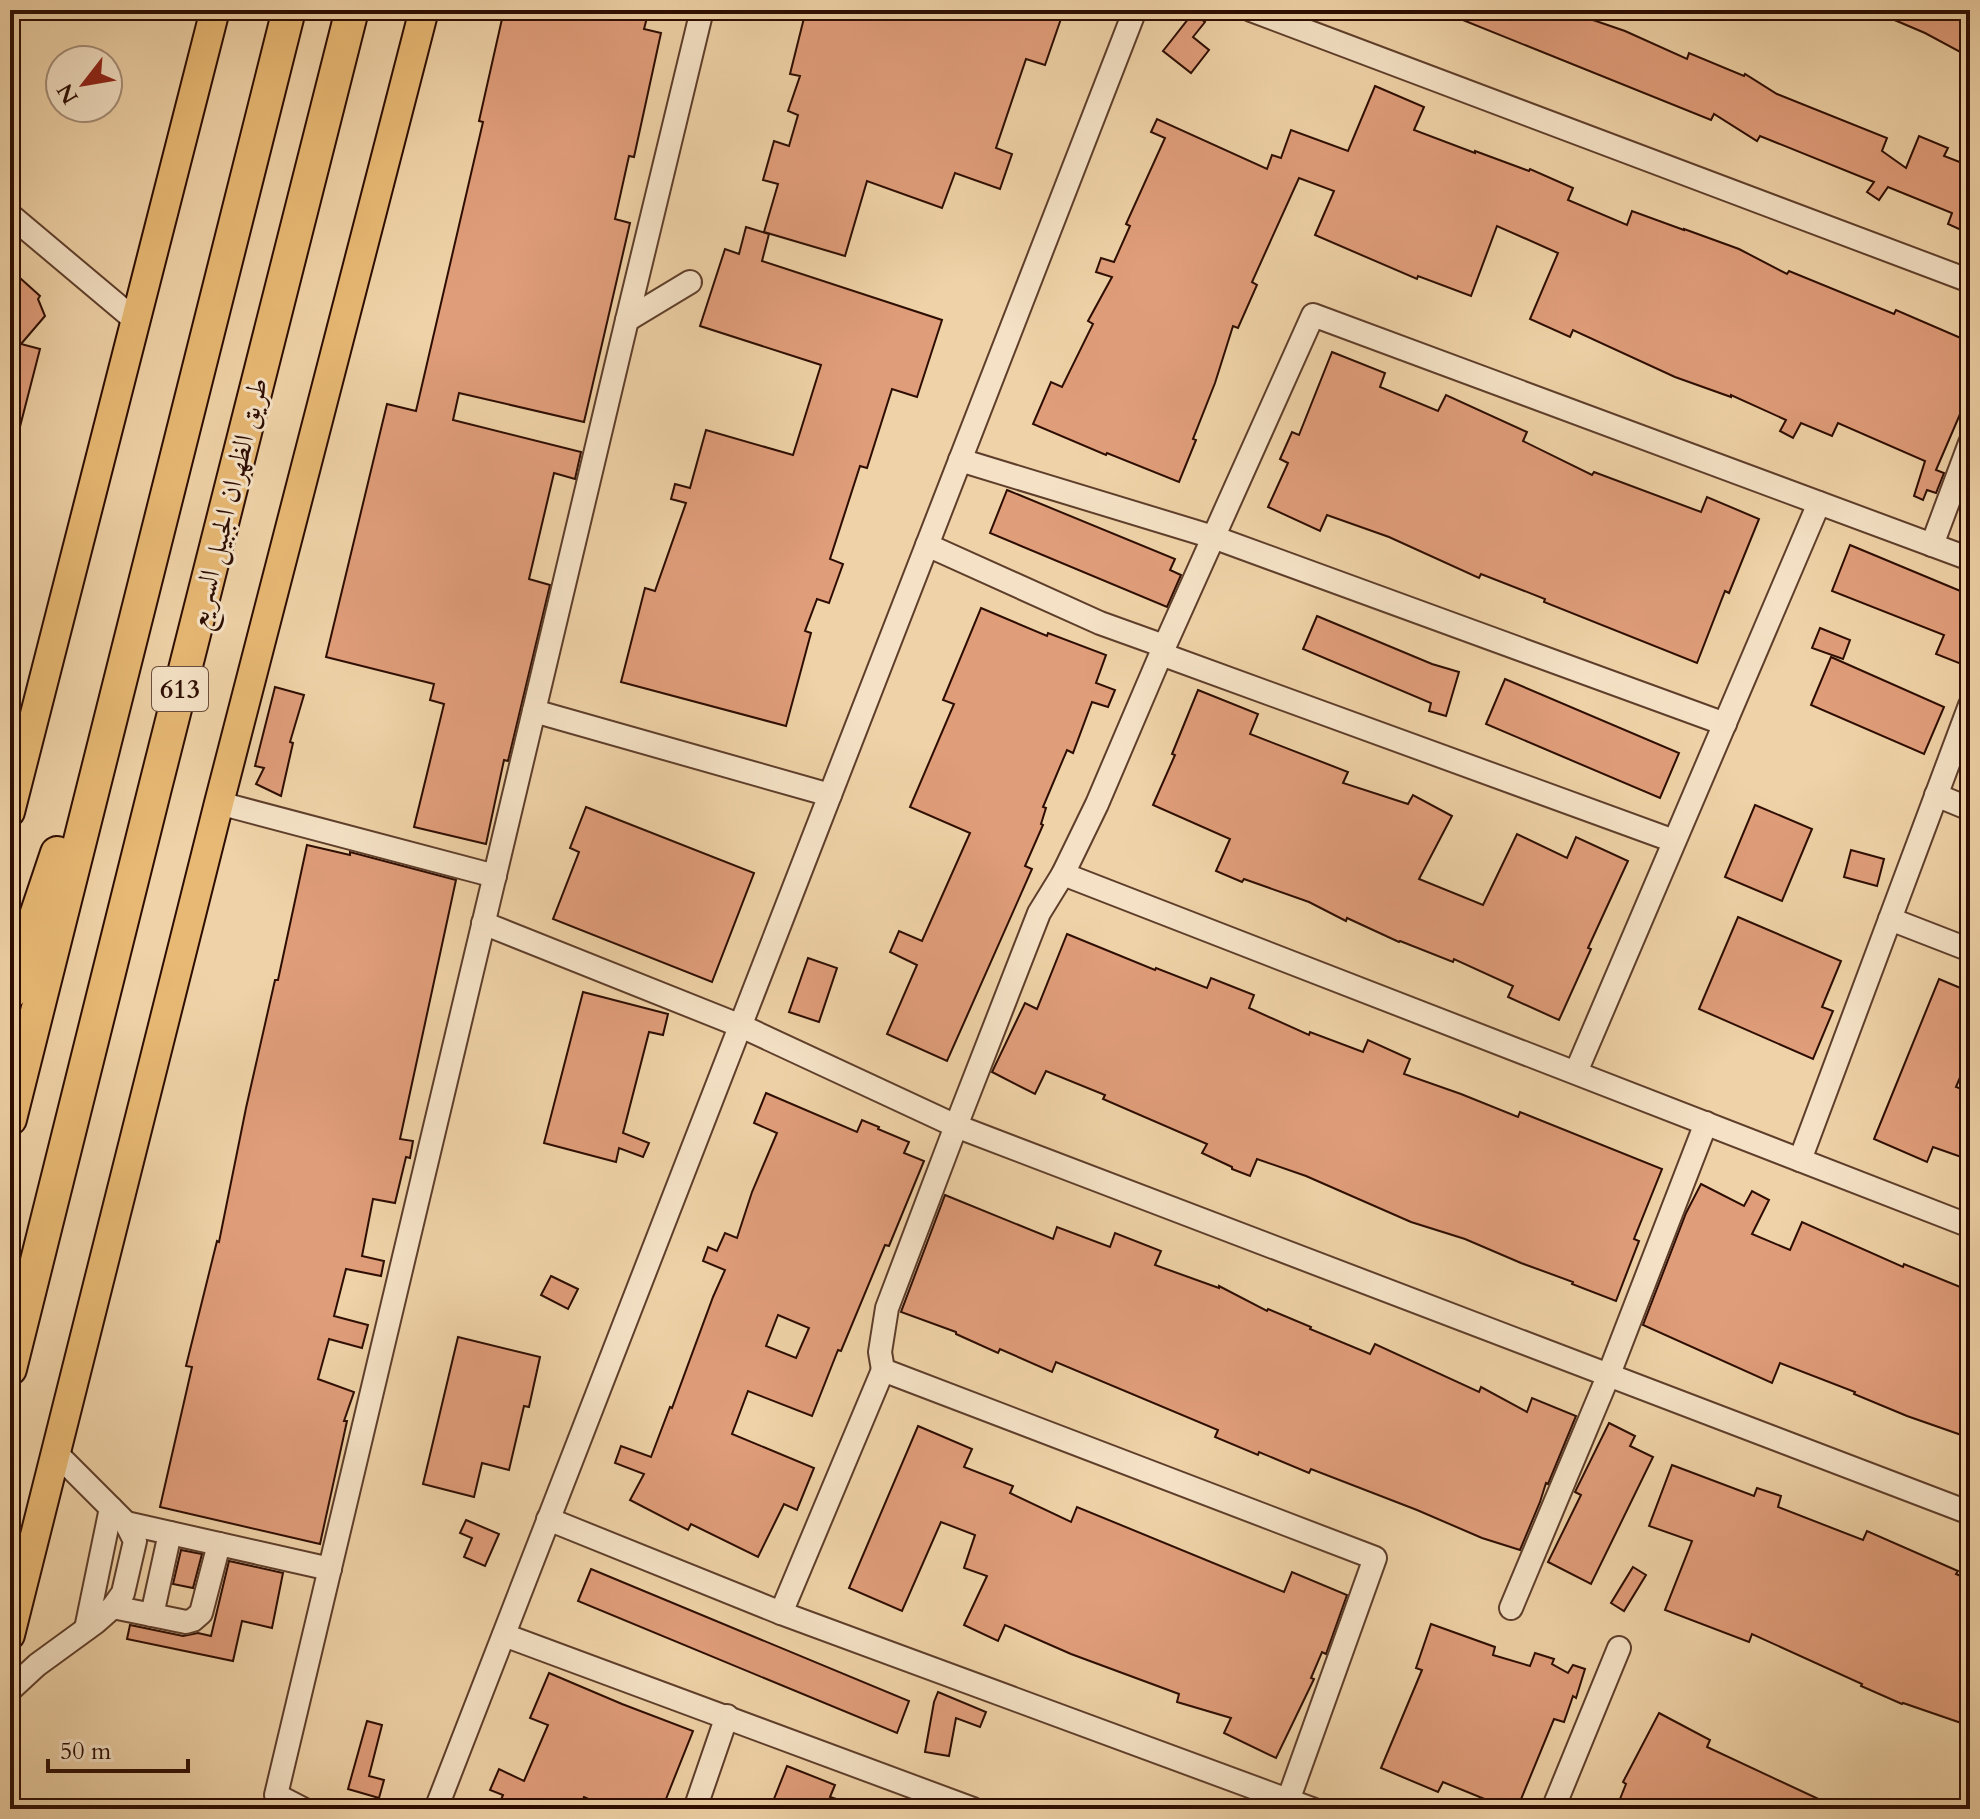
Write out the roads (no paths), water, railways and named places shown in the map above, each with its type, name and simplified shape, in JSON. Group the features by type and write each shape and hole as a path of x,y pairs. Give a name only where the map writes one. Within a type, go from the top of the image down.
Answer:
{"highway":[{"name":"613","path":"10,1119 289,10"},
{"name":"طريق الظهران الجبيل السريع","path":"10,1369 352,10"},
{"path":"10,993 135,623"}],"main road":[{"path":"10,812 215,10"},
{"path":"10,1635 219,803 424,10"}],"street":[{"path":"303,1809 276,1795 702,10"},
{"path":"436,1809 507,1641 548,1519 1135,10"},
{"path":"1251,10 1970,281"},
{"path":"10,215 135,320"},
{"path":"627,320 690,282"},
{"path":"781,1613 883,1370 880,1352 887,1308 1039,913 1063,874 1097,804 1162,650 1313,315 1970,559"},
{"path":"1932,545 1970,443"},
{"path":"960,460 1213,537 1725,724"},
{"path":"1576,1072 1819,503"},
{"path":"927,545 1162,650 1674,841"},
{"path":"1800,1160 1970,705"},
{"path":"534,711 830,795"},
{"path":"1936,795 1970,809"},
{"path":"219,803 495,876"},
{"path":"1063,874 1970,1226"},
{"path":"1890,919 1970,950"},
{"path":"483,923 741,1026 956,1126 1970,1513"},
{"path":"1511,1608 1609,1374 1706,1123"},
{"path":"883,1370 1375,1558 1287,1804"},
{"path":"10,1690 37,1665 113,1607 123,1593 135,1541 119,1516 56,1453"},
{"path":"119,1516 170,1533 330,1569"},
{"path":"86,1629 119,1516"},
{"path":"548,1519 781,1613 1287,1804 1312,1809"},
{"path":"152,1615 170,1533"},
{"path":"113,1607 186,1622 193,1620 201,1613 219,1544"},
{"path":"507,1641 727,1716 973,1809"},
{"path":"1553,1809 1619,1648"},
{"path":"695,1809 727,1716"}]}
